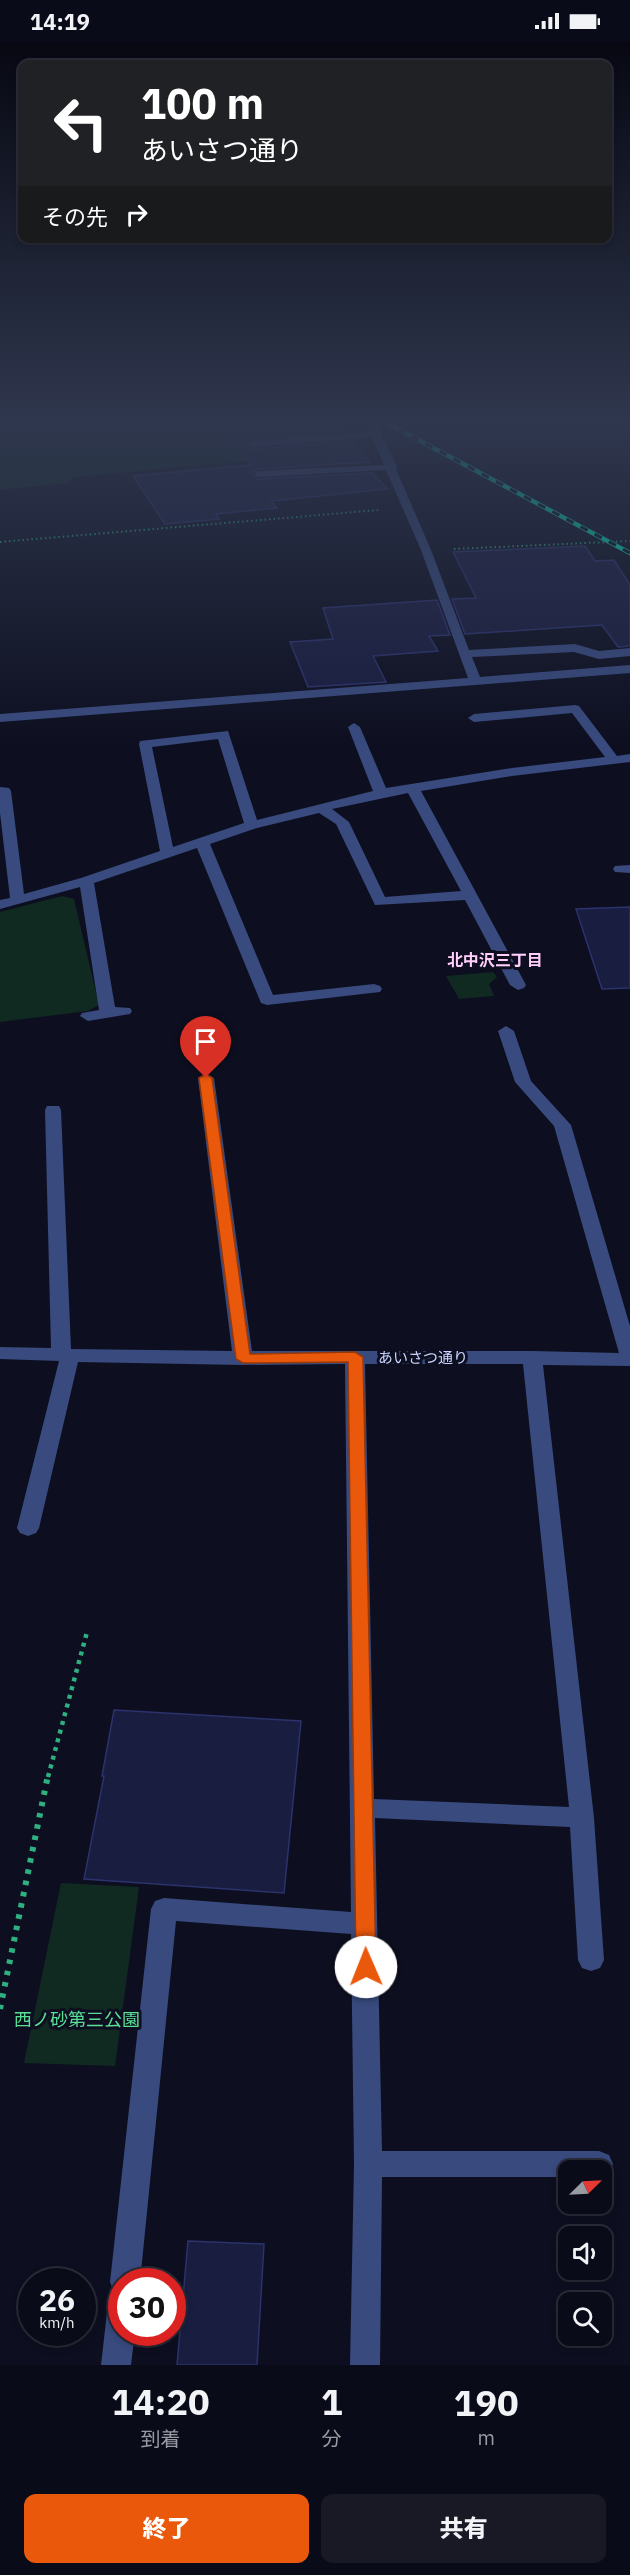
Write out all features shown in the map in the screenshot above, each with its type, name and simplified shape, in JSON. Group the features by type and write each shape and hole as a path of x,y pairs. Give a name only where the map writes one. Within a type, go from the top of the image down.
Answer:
{"street":[{"path":"417,529 475,681"},
{"path":"465,654 575,648 599,655 630,652"},
{"path":"0,718 630,669"},
{"path":"474,718 575,709 622,758 630,772"},
{"path":"354,727 381,793"},
{"path":"167,853 145,744 223,734 252,825"},
{"path":"0,905 86,882 252,825 320,807 412,787 622,758"},
{"path":"412,787 518,985"},
{"path":"0,792 4,791 18,900"},
{"path":"320,807 342,822 380,902 470,895"},
{"path":"202,842 267,1000 374,989"},
{"path":"86,882 108,1013"},
{"path":"88,1016 124,1011"},
{"path":"506,1031 523,1082 562,1125 630,1359"},
{"path":"206,1078 243,1359"},
{"path":"28,1528 65,1355 53,1110"},
{"name":"あいさつ通り","path":"0,1353 243,1359 532,1357 630,1359"},
{"path":"355,1357 368,2164 365,2365"},
{"path":"532,1357 582,1818 591,1960"},
{"path":"363,1808 582,1818"},
{"path":"126,2268 164,1909 365,1923"},
{"path":"368,2164 558,2164"},
{"path":"116,2365 118,2346"}],"path":[{"path":"0,543 154,529"},
{"path":"426,550 630,541"},
{"path":"0,2009 40,1801 87,1632"}],"green space":[{"path":"62,896 74,899 99,1005 88,1011 0,1022 0,912"},
{"path":"493,972 497,977 489,984 494,996 459,999 446,976"},
{"name":"西ノ砂第三公園","path":"61,1883 139,1887 115,2066 24,2063"}],"building":[{"path":"585,546 595,561 614,560 630,585 630,646 618,647 602,625 465,634 452,599 476,598 453,552"},
{"path":"437,600 450,635 429,636 438,651 373,656 386,682 308,687 290,642 333,639 323,608"},
{"path":"630,907 630,988 602,989 576,909"},
{"path":"114,1710 301,1721 284,1893 84,1879"},
{"path":"188,2241 264,2244 257,2365 177,2365 179,2346 186,2346 186,2268"}],"railway":[{"path":"586,529 630,553"}],"district":[{"name":"北中沢三丁目","path":"495,960"}],"route":[{"path":"206,1078 243,1359 355,1357 366,1967"}]}
